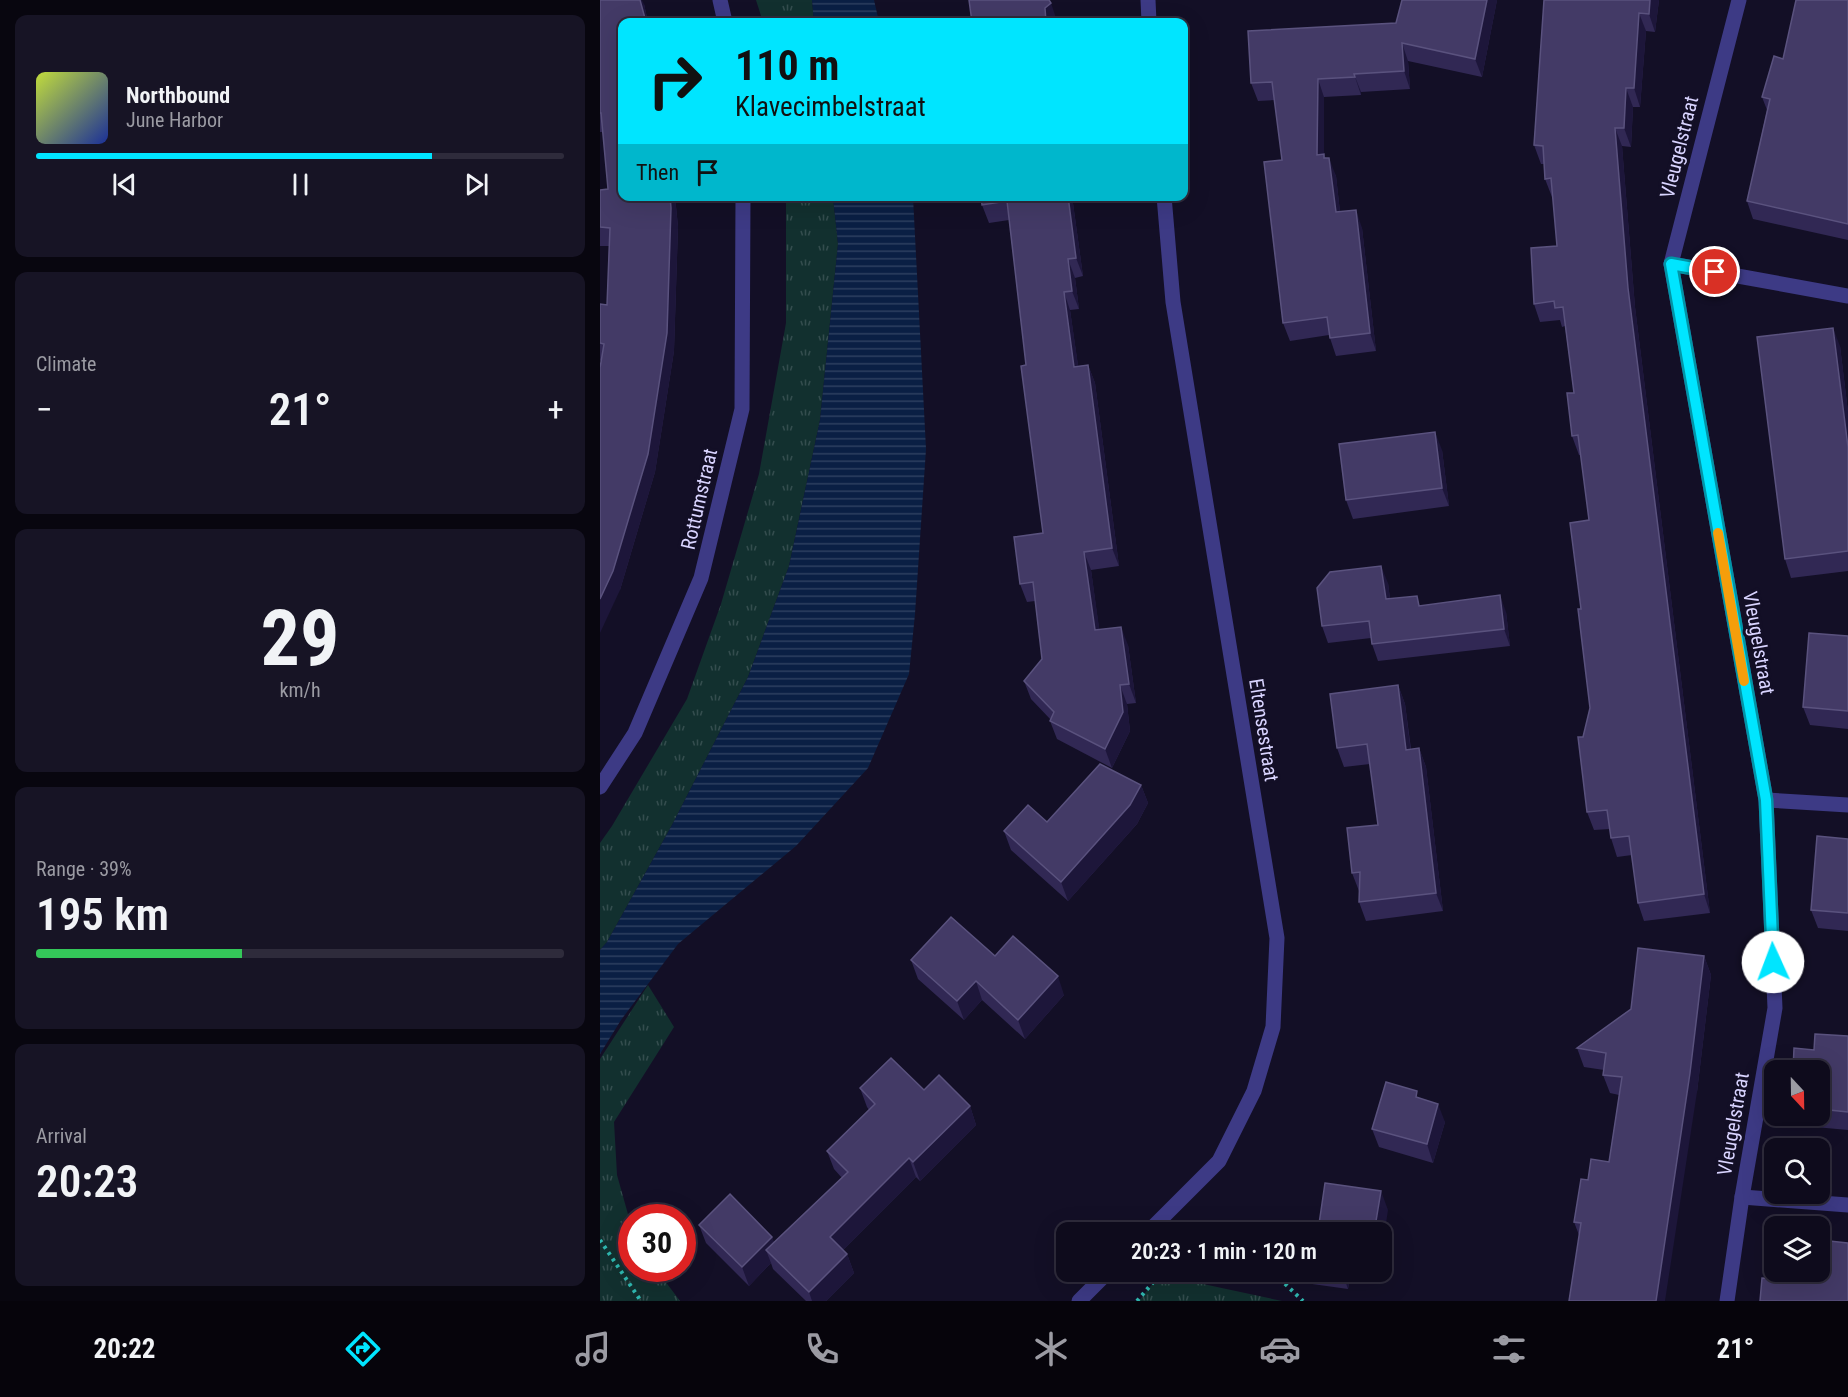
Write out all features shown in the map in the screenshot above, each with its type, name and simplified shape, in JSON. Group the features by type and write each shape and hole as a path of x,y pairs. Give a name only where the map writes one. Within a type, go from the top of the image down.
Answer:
{"street":[{"path":"720,0 724,18"},
{"path":"1148,0 1149,18"},
{"name":"Vleugelstraat","path":"1727,1301 1742,1197 1775,1008 1766,800 1671,264 1739,0"},
{"name":"Rottumstraat","path":"600,787 635,733 701,578 742,409 743,201"},
{"name":"Eltensestraat","path":"1158,1222 1219,1161 1254,1091 1273,1027 1277,938 1173,302 1164,201"},
{"path":"1671,264 1848,296"},
{"path":"1766,800 1848,805"},
{"path":"1742,1197 1848,1205"},
{"path":"1079,1301 1098,1282"}],"path":[{"path":"600,1240 641,1301"},
{"path":"1137,1301 1153,1282"},
{"path":"1282,1282 1302,1301"}],"green space":[{"path":"756,0 812,0 814,18 762,18"},
{"path":"786,201 833,201 838,244 820,420 789,566 748,677 672,825 607,942 600,950 600,843 687,699 721,604 759,474 786,323"},
{"path":"648,985 674,1027 614,1122 617,1175 625,1204 618,1204 618,1282 666,1282 680,1301 600,1301 600,1059"},
{"path":"1154,1282 1194,1282 1282,1301 1139,1301"}],"water":[{"path":"812,0 874,0 878,18 814,18"},
{"path":"833,201 913,201 926,449 909,674 868,768 796,846 678,944 621,1020 600,1054 600,950 607,942 672,825 748,677 789,566 820,420 838,244"}],"building":[{"path":"600,0 640,0 645,18 618,18 618,201 670,201 667,333 648,454 613,571 600,599 600,368 604,344 600,343 600,304 607,305 610,228 600,227 600,190 608,189 600,113"},
{"path":"969,0 1049,0 1051,3 1045,8 1046,18 971,18"},
{"path":"1402,0 1487,0 1475,59 1402,43 1404,71 1318,79 1317,155 1324,154 1324,158 1329,158 1336,212 1356,210 1370,333 1330,338 1327,317 1283,323 1264,162 1282,160 1272,82 1251,83 1248,31 1396,23"},
{"path":"1544,0 1650,0 1649,14 1639,13 1634,88 1626,88 1624,128 1615,128 1628,288 1704,894 1638,903 1629,836 1611,838 1607,810 1587,812 1578,737 1583,737 1590,708 1570,523 1589,520 1578,435 1572,436 1567,393 1574,393 1563,307 1555,308 1554,301 1534,304 1531,248 1557,246 1551,178 1545,179 1543,146 1534,145"},
{"path":"1796,0 1848,0 1848,224 1747,201 1770,99 1762,97 1774,56 1783,59"},
{"path":"982,201 1007,201 982,205"},
{"path":"1007,201 1069,201 1076,258 1068,259 1072,291 1064,292 1074,367 1088,365 1112,548 1084,552 1095,630 1121,627 1129,684 1120,685 1123,712 1105,749 1050,721 1054,712 1024,681 1042,659 1033,582 1020,584 1014,537 1043,533 1021,366 1026,365"},
{"path":"1833,328 1848,447 1848,551 1785,559 1757,337"},
{"path":"1435,432 1442,488 1346,500 1339,444"},
{"path":"1381,566 1386,599 1417,596 1419,606 1500,595 1504,629 1372,644 1369,621 1322,626 1317,588 1330,572"},
{"path":"1809,633 1848,636 1848,711 1803,707"},
{"path":"1398,685 1406,750 1419,748 1436,893 1359,902 1360,872 1352,873 1347,828 1378,825 1367,744 1337,748 1330,694"},
{"path":"1100,764 1141,785 1130,805 1061,882 1004,831 1028,805 1047,822"},
{"path":"1817,836 1848,839 1848,913 1811,910"},
{"path":"951,917 995,956 1013,936 1058,976 1018,1020 976,981 957,1001 911,960"},
{"path":"1638,948 1704,956 1690,1073 1656,1301 1569,1301 1581,1223 1574,1222 1581,1179 1588,1180 1591,1159 1609,1162 1622,1077 1603,1075 1606,1053 1577,1048 1631,1009"},
{"path":"1815,1034 1848,1036 1848,1112 1830,1110 1830,1060 1793,1060 1794,1048 1814,1050"},
{"path":"891,1058 924,1090 939,1075 970,1106 913,1162 909,1158 830,1237 847,1254 809,1292 766,1250 848,1172 827,1151 875,1104 860,1088"},
{"path":"1386,1082 1417,1091 1416,1097 1438,1104 1427,1144 1372,1129"},
{"path":"1325,1183 1381,1191 1376,1222 1319,1222"},
{"path":"730,1194 772,1237 742,1267 699,1225"},
{"path":"1830,1241 1848,1243 1848,1301 1760,1301 1762,1278 1764,1282 1830,1282"}],"slow traffic":[{"path":"1718,533 1744,681"}],"route":[{"path":"1715,272 1671,264 1766,800 1773,962"}]}
